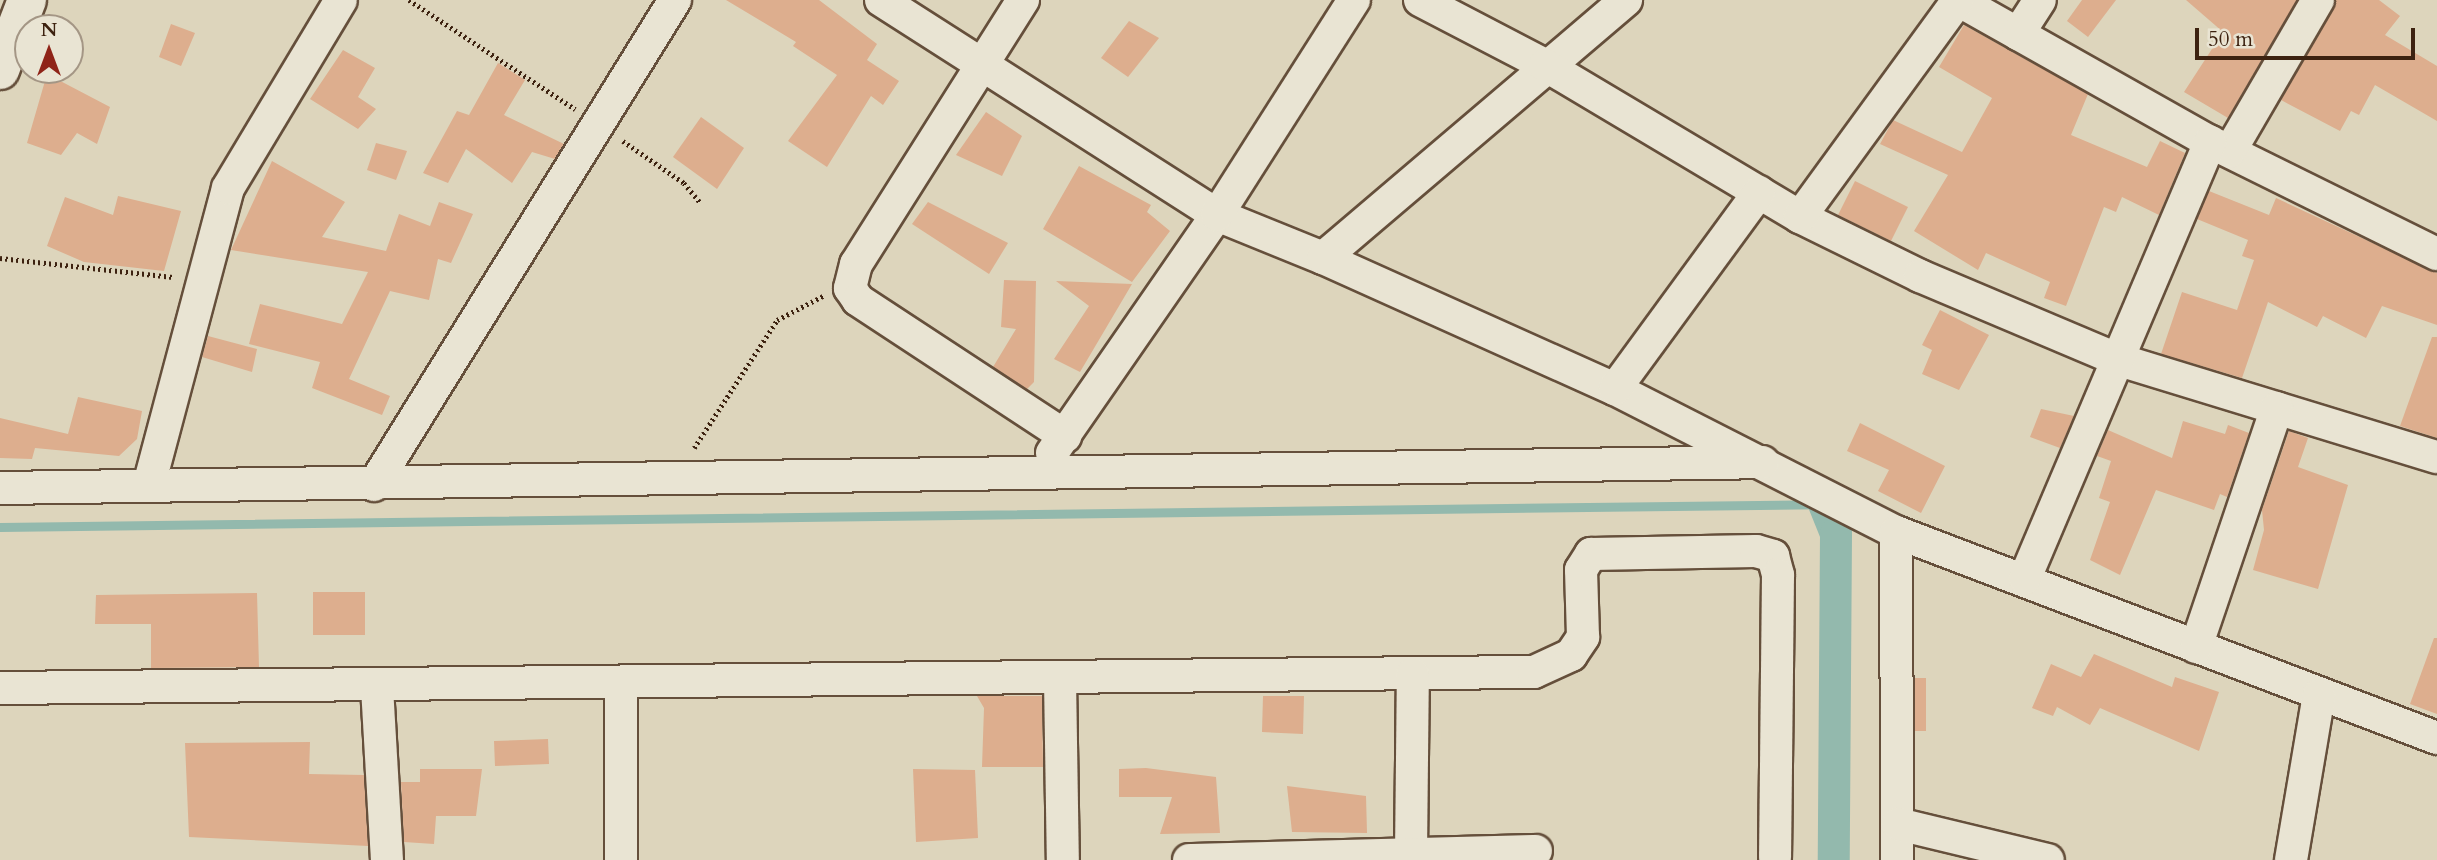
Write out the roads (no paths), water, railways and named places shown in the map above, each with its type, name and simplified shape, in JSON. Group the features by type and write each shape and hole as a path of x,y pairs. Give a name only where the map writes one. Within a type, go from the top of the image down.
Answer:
{"street":[{"path":"0,70 27,0"},
{"path":"149,485 202,280 246,149 341,0"},
{"path":"373,485 596,123 676,0"},
{"path":"881,0 1217,215 1323,258 1615,389 1896,532 2025,578 2319,695 2437,738"},
{"path":"1023,0 856,264 850,288 858,300 1065,436"},
{"path":"1037,472 1065,436 1217,215 1354,0"},
{"path":"1420,0 1545,65 1800,217 1920,276 2119,360 2437,457"},
{"path":"1323,258 1545,65 1626,0"},
{"path":"1800,217 1958,0 2220,147 2437,254"},
{"path":"2018,34 2040,0"},
{"path":"2025,578 2119,360 2220,147 2318,0"},
{"path":"1615,389 1759,192"},
{"path":"2196,647 2277,408"},
{"path":"0,488 373,485 1763,462"},
{"path":"1896,532 1897,860"},
{"path":"0,688 377,687 1060,679 1413,674 1552,667 1583,637 1581,570 1591,554 1756,551 1773,556 1775,857"},
{"path":"1412,854 1413,674"},
{"path":"1060,679 1063,860"},
{"path":"621,684 621,860"},
{"path":"377,687 387,860"},
{"path":"2291,860 2319,695"},
{"path":"1898,824 2009,856 2048,860"},
{"path":"1189,860 1536,852"}],"waterway":[{"path":"0,527 1818,504"},
{"path":"1824,504 1836,534 1834,860"}]}
